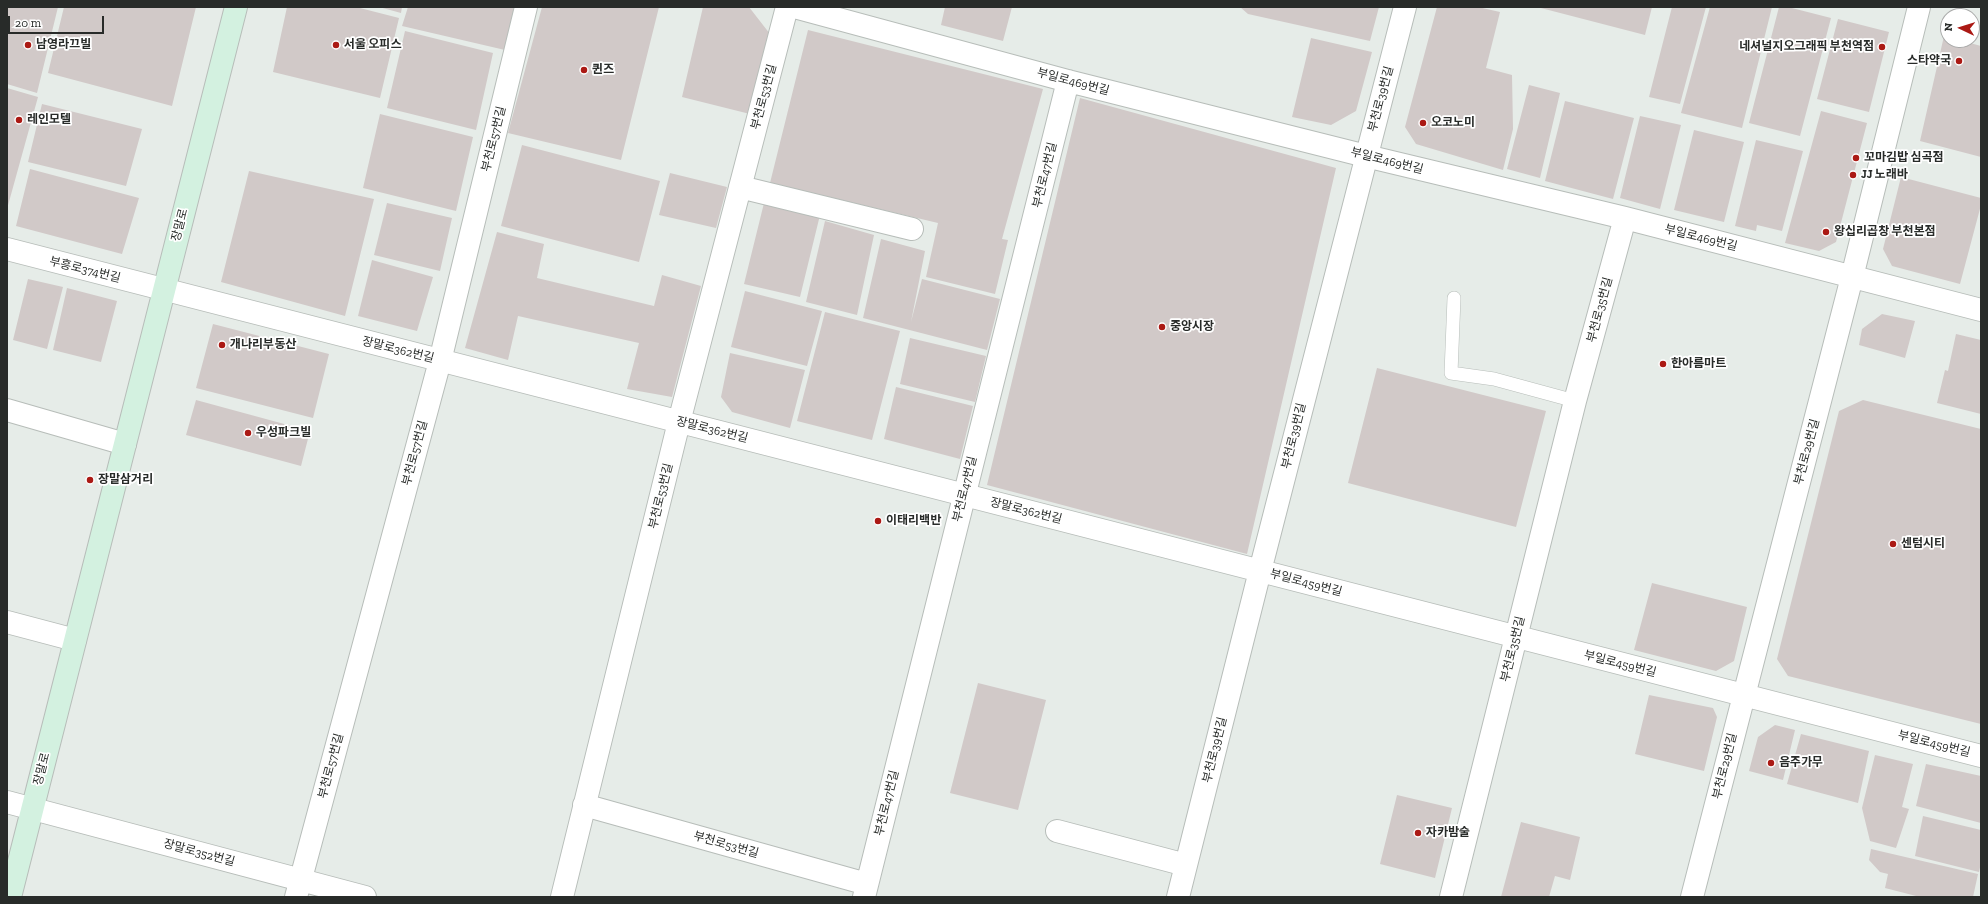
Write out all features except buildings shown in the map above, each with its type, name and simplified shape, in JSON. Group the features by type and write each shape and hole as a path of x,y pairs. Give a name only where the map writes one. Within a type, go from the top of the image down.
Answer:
{"street":[{"name":"장말로","path":"10,897 236,7"},
{"name":"부천로57번길","path":"298,888 440,361 526,7"},
{"name":"부천로53번길","path":"562,897 679,422 787,7"},
{"name":"부일로469번길","path":"794,7 1068,81 1366,156 1625,218 1981,310"},
{"name":"부천로39번길","path":"1178,897 1405,7"},
{"name":"부천로29번길","path":"1692,897 1852,277 1919,7"},
{"name":"부천로47번길","path":"866,891 1068,81"},
{"path":"740,187 912,230"},
{"name":"부천로35번길","path":"1451,897 1574,401 1625,218"},
{"name":"부흥로374번길","path":"7,250 164,290"},
{"name":"장말로362번길","path":"164,290 1260,571"},
{"path":"7,410 125,444"},
{"name":"부일로459번길","path":"1260,571 1981,756"},
{"path":"7,622 75,640"},
{"name":"장말로352번길","path":"7,802 32,808 298,888 365,897"},
{"name":"부천로53번길","path":"584,805 866,891"},
{"path":"1057,831 1186,865"}],"lane":[{"path":"1454,298 1451,373 1494,379 1574,401"}],"place":[{"name":"남영라끄빌","path":"28,45"},
{"name":"서울 오피스","path":"336,45"},
{"name":"네셔널지오그래픽 부천역점","path":"1882,47"},
{"name":"스타약국","path":"1959,61"},
{"name":"퀸즈","path":"584,70"},
{"name":"레인모텔","path":"19,120"},
{"name":"오코노미","path":"1423,123"},
{"name":"꼬마김밥 심곡점","path":"1856,158"},
{"name":"JJ 노래바","path":"1853,175"},
{"name":"왕십리곱창 부천본점","path":"1826,232"},
{"name":"중앙시장","path":"1162,327"},
{"name":"개나리부동산","path":"222,345"},
{"name":"한아름마트","path":"1663,364"},
{"name":"우성파크빌","path":"248,433"},
{"name":"장말삼거리","path":"90,480"},
{"name":"이태리백반","path":"878,521"},
{"name":"센텀시티","path":"1893,544"},
{"name":"음주가무","path":"1771,763"},
{"name":"자카밤술","path":"1418,833"}]}
